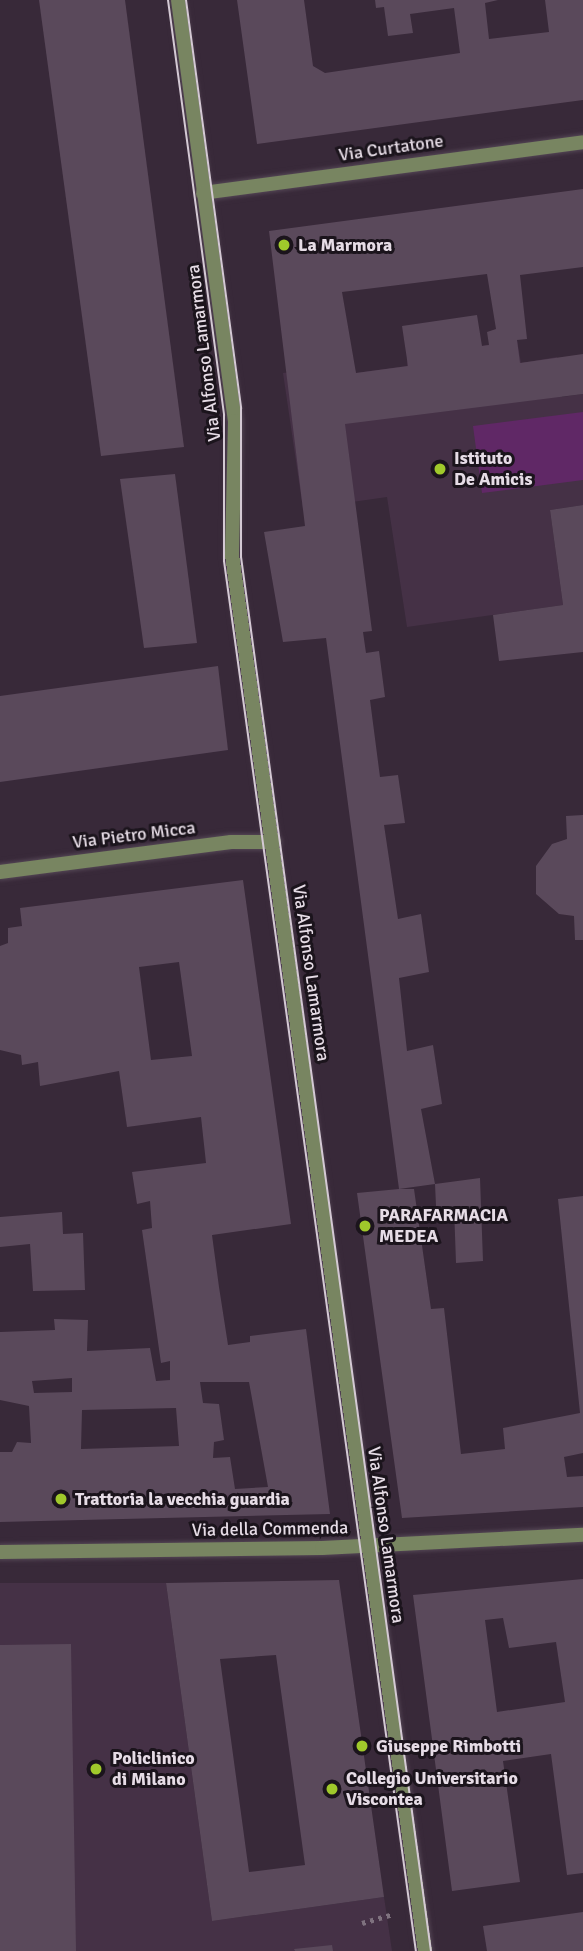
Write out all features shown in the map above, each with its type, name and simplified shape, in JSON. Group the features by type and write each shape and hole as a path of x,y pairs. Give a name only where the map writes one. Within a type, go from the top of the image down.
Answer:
{"street":[{"name":"Via Alfonso Lamarmora","path":"178,0 234,421 232,555 274,842 425,1951"},
{"name":"Via Curtatone","path":"203,193 583,142"},
{"name":"Via Pietro Micca","path":"0,872 231,842 274,842"},
{"name":"Via della Commenda","path":"0,1552 368,1546 583,1535"}],"path":[{"path":"362,1923 395,1913"}],"shaded area":[{"name":"Istituto De Amicis","path":"517,340 521,363 557,357 562,397 583,394 583,505 550,510 563,605 407,627 387,497 303,509 283,373 353,364 356,373 407,366 407,358"},
{"path":"583,412 583,480 482,493 473,426"},
{"name":"Policlinico di Milano","path":"0,1583 166,1583 212,1921 384,1897 392,1951 0,1951"}],"building":[{"path":"39,0 125,0 184,447 101,456"},
{"path":"237,0 304,0 313,66 325,73 460,53 454,8 410,14 413,33 388,36 384,7 376,8 375,0 498,0 485,3 489,39 549,32 545,0 583,0 583,100 257,144"},
{"path":"583,189 583,267 520,275 527,339 517,340 520,363 583,354 583,394 345,424 372,631 363,632 366,653 379,651 385,697 370,700 380,777 398,775 405,823 384,825 398,919 421,914 429,972 399,978 407,1051 433,1045 442,1104 421,1109 435,1184 399,1189 326,638 283,642 264,532 305,526 269,231","holes":["487,274 496,329 487,332 489,345 482,346 477,315 402,326 408,366 356,373 342,292"]},
{"path":"175,474 197,643 144,648 120,479"},
{"path":"583,505 583,652 499,661 493,615 563,605 550,510"},
{"path":"218,666 228,750 0,782 0,696"},
{"path":"583,815 583,940 575,940 574,916 559,914 536,894 536,866 552,844 567,839 566,816"},
{"path":"243,880 291,1224 212,1235 219,1287 228,1345 250,1342 250,1336 306,1329 330,1514 0,1522 0,1452 12,1452 17,1442 31,1443 29,1406 0,1400 0,1332 55,1330 54,1319 88,1320 87,1351 150,1348 156,1381 170,1380 170,1361 161,1363 142,1230 152,1228 150,1201 137,1204 132,1172 206,1163 201,1117 127,1127 119,1071 40,1086 38,1062 22,1065 21,1055 0,1050 0,946 8,943 8,928 22,926 20,908","holes":["179,962 192,1056 151,1060 139,967","72,1378 72,1392 34,1393 32,1381","200,1382 249,1382 268,1487 235,1489 230,1457 213,1458 214,1442 224,1440 219,1404 203,1403","176,1408 179,1446 81,1449 82,1410"]},
{"path":"480,1178 483,1261 456,1263 454,1207 436,1206 435,1184"},
{"path":"414,1189 431,1309 444,1308 461,1454 505,1449 503,1428 580,1413 558,1199 583,1196 583,1453 564,1457 567,1477 583,1476 583,1507 402,1518 357,1193"},
{"path":"62,1212 63,1234 83,1233 85,1290 33,1291 30,1244 0,1247 0,1217"},
{"path":"583,1579 583,1873 567,1875 551,1754 503,1761 520,1882 452,1891 413,1595","holes":["503,1618 509,1648 556,1642 565,1702 497,1712 485,1620"]},
{"name":"Collegio Universitario Viscontea","path":"339,1580 384,1897 212,1921 166,1583","holes":["276,1655 305,1865 249,1872 220,1659"]},
{"path":"71,1644 76,1951 0,1951 0,1645"},
{"path":"583,1912 583,1951 487,1951 483,1926"},
{"path":"332,1945 333,1951 294,1949"}],"tram line":[{"path":"168,0 224,415 224,561 416,1951"},
{"path":"186,0 241,408 241,557 431,1951"}],"place":[{"name":"La Marmora","path":"284,245"},
{"name":"Istituto De Amicis","path":"440,469"},
{"name":"PARAFARMACIA MEDEA","path":"365,1226"},
{"name":"Trattoria la vecchia guardia","path":"61,1499"},
{"name":"Giuseppe Rimbotti","path":"362,1746"},
{"name":"Policlinico di Milano","path":"96,1769"},
{"name":"Collegio Universitario Viscontea","path":"332,1789"}]}
